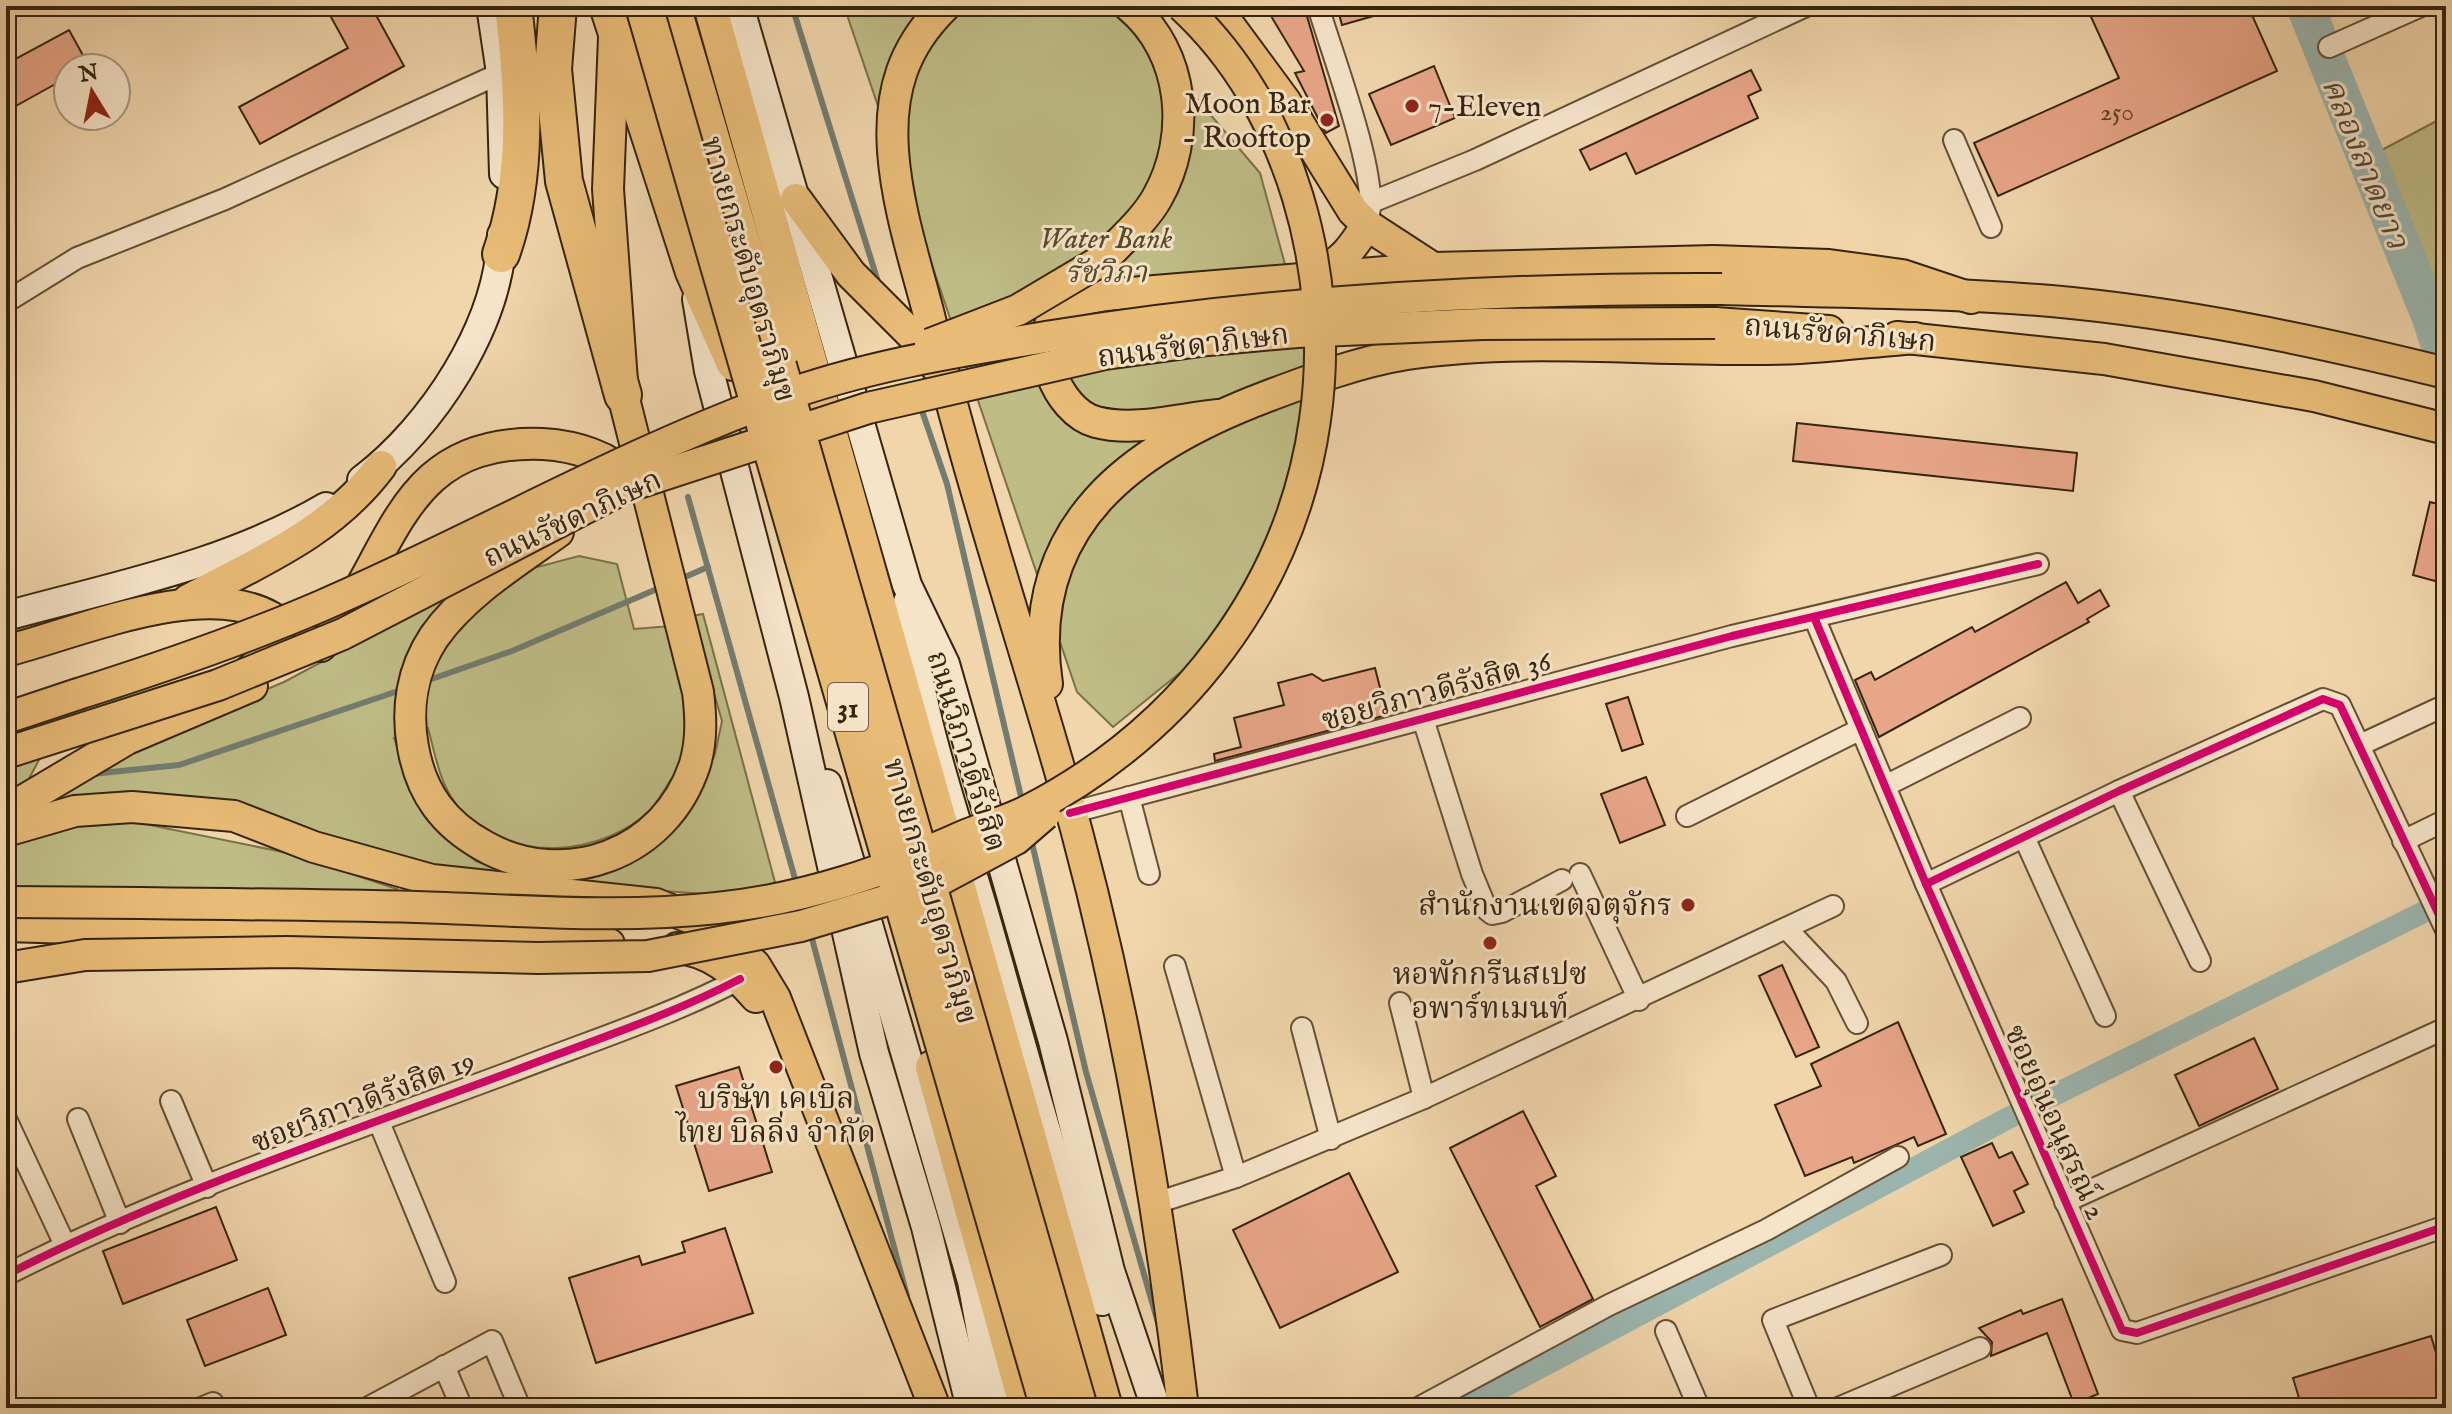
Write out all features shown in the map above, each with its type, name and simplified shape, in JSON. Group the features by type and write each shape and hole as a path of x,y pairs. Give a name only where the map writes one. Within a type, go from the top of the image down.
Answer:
{"highway":[{"path":"501,254 515,205 519,157 519,60 513,6"},
{"path":"558,6 553,69 564,181 623,395"},
{"name":"ทางยกระดับอุตราภิมุข","path":"644,6 1049,1408"},
{"name":"ทางยกระดับอุตราภิมุข","path":"672,6 890,746 1079,1408"},
{"name":"ถนนวิภาวดีรังสิต","path":"710,6 1106,1408"},
{"name":"31","path":"610,21 692,272 730,352 1026,1408"}],"main road":[{"path":"6,616 200,565 299,523 330,505 381,466 427,418 488,310 501,254 504,164 501,73 491,6"},
{"name":"ถนนวิภาวดีรังสิต","path":"739,6 907,585 945,664 1053,1041 1110,1271 1156,1408"},
{"path":"945,6 912,43 901,66 893,107 893,149 900,202 945,380 1066,793 1118,1003 1156,1203 1183,1408"},
{"path":"858,373 1018,310 1041,297 1104,259 1156,200 1178,139 1177,92 1172,70 1158,38 1129,6"},
{"path":"6,968 85,955 287,952 538,958 648,956 801,926 921,890 1016,839 1039,821 1066,793 1179,701 1243,621 1287,533 1313,436 1321,347 1318,296 1299,201 1281,154 1248,89 1182,6"},
{"path":"1215,6 1285,101 1341,196 1370,214 1433,268"},
{"path":"600,498 460,608 434,637 412,687 411,737 415,759 433,804 452,826 517,862 586,865 609,857 652,829 664,816 695,765 701,715 663,542 623,395 608,189 610,21"},
{"path":"796,199 877,302 903,326 945,380"},
{"path":"1304,279 1336,265 1370,214"},
{"path":"1218,415 1125,425 1079,416 1063,401 1054,384 1048,352 1050,324 1066,307 1106,295 1433,268 1573,262 1829,265 1902,275 1971,298"},
{"name":"31","path":"692,272 709,371 794,697 870,1037 934,1257 971,1408"},
{"name":"ถนนรัชดาภิเษก","path":"6,718 320,606 653,447 778,398 858,373 1104,327 1294,304 1552,289 1722,289 2051,301 2162,316 2340,347 2437,371"},
{"name":"ถนนรัชดาภิเษก","path":"6,753 218,685 343,634 600,498 700,461 868,408 1105,354 1297,332 1482,324 1715,323 1915,338 2104,359 2314,396 2446,429"},
{"path":"1066,793 1044,662 1046,609 1066,545 1111,483 1152,450 1218,415 1320,376 1407,354 1535,347 1799,348 1915,338"},
{"path":"6,811 84,761 279,675 320,648 347,612 408,502 444,469 469,456 526,443 581,450 606,459 625,473 652,501"},
{"path":"6,651 183,603 313,532 348,506 381,466"},
{"path":"907,585 911,646 921,688 1016,1022 1087,1261 1144,1408"},
{"path":"183,603 234,602 246,605 271,617 278,633 267,655 213,702"},
{"path":"6,706 78,694"},
{"path":"794,697 840,820 972,1281 995,1408"},
{"path":"6,902 421,907 612,915 716,908 825,888 909,862 1066,793"},
{"path":"6,831 75,811 132,807 234,816 314,847 432,880 656,904 701,922 740,949 755,965 775,998 792,1037 830,1147 935,1408"},
{"path":"6,926 567,942 689,949 720,962 740,979 792,1037"}],"street":[{"path":"1318,6 1368,172 1370,214 1475,160 1806,6"},
{"path":"2329,47 2421,6"},
{"path":"6,302 77,258 225,199 501,73"},
{"path":"1954,140 1991,227"},
{"name":"ซอยวิภาวดีรังสิต 36","path":"1066,793 1129,797 1814,617 2038,564"},
{"name":"ซอยอุ่นอนุสรณ์ 2","path":"1814,617 1926,884 2119,1325 2132,1334 2446,1226"},
{"path":"1926,884 2119,791 2323,699 2340,705 2446,930"},
{"path":"2360,745 2446,705"},
{"path":"1885,786 2020,718"},
{"path":"1423,719 1472,874 1487,910 1496,914 1571,877 1639,1000"},
{"path":"1687,816 1861,729"},
{"path":"2119,791 2200,961"},
{"path":"1129,797 1149,874"},
{"path":"2403,841 2446,820"},
{"path":"2024,837 2105,1016"},
{"path":"1156,1203 1236,1177 1331,1139 1639,1000 1833,906"},
{"path":"1787,929 1836,981 1857,1023"},
{"path":"1175,966 1236,1177"},
{"name":"ซอยวิภาวดีรังสิต 19","path":"6,1275 65,1245 301,1148 379,1122 607,1035 740,979"},
{"path":"1400,1003 1424,1098"},
{"path":"1302,1028 1331,1139"},
{"path":"2065,1202 2446,1028"},
{"path":"171,1101 207,1187"},
{"path":"6,1119 65,1245"},
{"path":"78,1119 120,1223"},
{"path":"379,1122 445,1282"},
{"path":"1418,1408 1609,1305 1766,1230 1898,1157"},
{"path":"1809,1408 1773,1320 1941,1255"},
{"path":"1666,1331 1699,1408"},
{"path":"367,1408 404,1399 444,1366 492,1341 520,1408"},
{"path":"1838,1408 1980,1348"},
{"path":"444,1366 462,1408"},
{"path":"201,1408 213,1403 215,1408"}],"green space":[{"name":"Water Bank รัชวิภา","path":"844,6 1118,6 1260,173 1309,352 1306,417 1271,555 1224,637 1113,727 1077,692"},
{"path":"2446,116 2446,331 2376,153"},
{"path":"579,556 617,564 634,629 671,626 689,704 689,736 684,760 658,800 631,825 583,845 530,847 504,840 481,829 455,802 440,772 428,728 394,738 413,794 445,837 476,861 514,875 592,878 637,856 697,795 715,754 722,721 692,616 703,614 776,886 722,895 514,881 383,861 137,798 39,802 109,756 284,682 462,587"},
{"path":"40,758 23,790 6,798 6,759"},
{"path":"130,821 288,853 397,889 391,898 6,941 6,842 55,827"}],"building":[{"path":"325,6 371,6 404,66 260,144 239,107 348,48"},
{"path":"1265,6 1304,6 1339,126 1326,133 1295,73 1304,71"},
{"path":"1337,6 1390,6 1391,11 1342,25"},
{"path":"2086,6 2248,6 2277,71 1998,196 1974,143 2119,78"},
{"path":"69,30 81,52 52,52 52,86 14,107 6,93 6,64"},
{"name":"7-Eleven","path":"1434,66 1455,118 1391,145 1369,94"},
{"path":"1751,70 1761,90 1748,96 1758,118 1636,174 1626,153 1590,170 1580,150"},
{"path":"1797,423 2077,453 2073,491 1793,461"},
{"path":"2430,502 2446,506 2446,584 2413,575"},
{"path":"2066,582 2078,603 2100,590 2109,606 2087,619 2089,622 1879,737 1855,680 1871,672 1875,680 1972,627 1975,632"},
{"path":"1375,668 1387,715 1215,761 1214,754 1241,747 1234,718 1284,705 1278,683 1312,674 1323,681"},
{"path":"1628,697 1643,744 1622,751 1606,704"},
{"path":"1646,777 1665,825 1620,843 1601,794"},
{"path":"1782,965 1819,1047 1796,1057 1759,976"},
{"path":"1898,1022 1946,1134 1918,1146 1914,1137 1854,1163 1852,1157 1805,1176 1775,1105 1821,1086 1811,1064"},
{"path":"2254,1038 2278,1089 2199,1126 2175,1075"},
{"path":"739,1067 772,1172 709,1191 676,1086"},
{"path":"1523,1111 1556,1176 1536,1186 1593,1299 1540,1327 1450,1148"},
{"path":"1992,1143 1999,1158 2012,1152 2028,1184 2014,1191 2024,1212 1993,1226 1961,1157"},
{"path":"1349,1173 1398,1272 1280,1328 1233,1230"},
{"path":"216,1207 237,1260 123,1304 103,1251"},
{"path":"725,1228 753,1313 596,1363 569,1278 639,1256 642,1265 685,1252 682,1242"},
{"path":"268,1288 286,1335 205,1366 187,1320"},
{"path":"2062,1299 2098,1394 2074,1404 2047,1333 1991,1356 1992,1342 1979,1328 2021,1310 2023,1314"},
{"path":"2431,1336 2446,1386 2446,1408 2302,1408 2293,1378"}],"waterway":[{"path":"792,6 879,285"},
{"name":"คลองลาดยาว","path":"2305,6 2431,318 2446,364"},
{"path":"920,405 947,484 1023,805"},
{"path":"688,497 797,886"},
{"path":"678,580 708,567"},
{"path":"426,681 512,651 664,586"},
{"path":"92,774 179,765 404,689"},
{"path":"1031,839 1086,1072 1158,1323"},
{"path":"1464,1408 2016,1114 2446,901"},
{"path":"810,931 907,1296"}],"cycle path":[{"path":"1070,813 1732,636 2038,564"},
{"path":"1814,617 1926,884 2122,1330 2137,1333 2446,1226"},
{"path":"1926,884 2119,791 2323,699 2340,705 2446,930"},
{"path":"6,1275 194,1191 630,1028 740,979"}],"place":[{"name":"7-Eleven","path":"1412,106"},
{"name":"Moon Bar - Rooftop","path":"1327,120"},
{"name":"สำนักงานเขตจตุจักร","path":"1688,905"},
{"name":"หอพักกรีนสเปซ อพาร์ทเมนท์","path":"1490,943"},
{"name":"บริษัท เคเบิล ไทย บิลลิ่ง จำกัด","path":"776,1067"}]}
